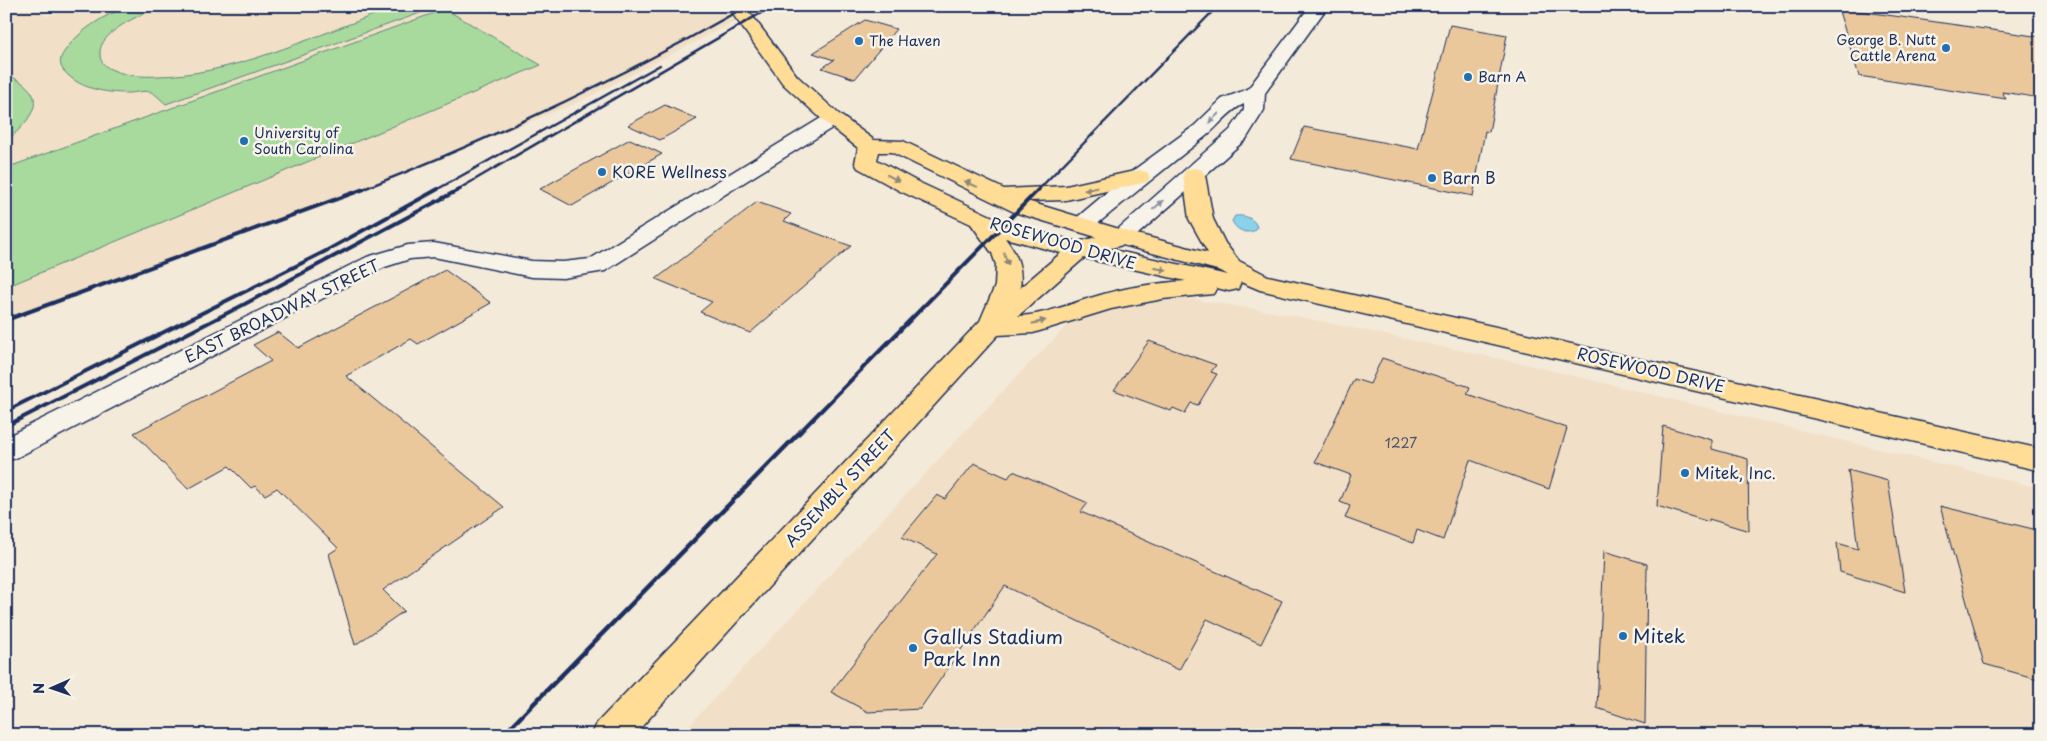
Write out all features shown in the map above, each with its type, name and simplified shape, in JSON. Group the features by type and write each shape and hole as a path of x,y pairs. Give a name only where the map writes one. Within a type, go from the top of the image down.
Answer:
{"main road":[{"path":"736,6 790,80 833,119 869,146"},
{"name":"ROSEWOOD DRIVE","path":"1232,275 1121,237 1022,207 895,146 869,146 866,163 1000,229 1079,250 1232,275 2041,460"},
{"path":"979,219 1004,253 1008,265 1008,286 990,327 1033,324 1108,301 1232,275 1201,219 1194,175"},
{"path":"995,195 1066,194 1139,177"},
{"path":"1079,250 1082,225"},
{"name":"ASSEMBLY STREET","path":"610,735 990,327 1079,250 1121,237"}],"street":[{"path":"1082,225 1139,177 1201,130 1229,103 1255,93 1319,6"},
{"path":"1121,237 1194,175 1238,134 1254,110 1255,93"},
{"name":"EAST BROADWAY STREET","path":"6,450 376,262 400,255 434,250 532,269 563,270 596,266 833,119"}],"shaded area":[{"name":"University of South Carolina","path":"6,6 36,6 47,16 79,6 743,6 748,15 579,102 385,180 6,319"},
{"path":"1180,297 1291,315 1529,365 2041,488 2041,735 680,735 1014,379 1068,325 1116,305"}],"green space":[{"path":"413,5 440,6 166,104 151,92 111,92 86,86 71,78 65,72 60,62 62,55 70,44 85,30 110,14 129,6 163,6 135,18 115,30 101,46 100,57 104,64 113,70 129,75 147,76 184,74 235,64 260,57 398,7"},
{"path":"445,9 541,65 6,287 6,168"},
{"path":"6,74 29,89 34,97 34,106 25,123 6,142"}],"water":[{"path":"1235,216 1251,219 1256,224 1256,230 1245,232 1239,229 1232,221"}],"building":[{"name":"George B. Nutt Cattle Arena","path":"1838,8 2041,37 2041,98 2002,92 2006,99 1859,76"},
{"name":"The Haven","path":"865,20 896,29 855,79 822,68 834,60 813,53"},
{"path":"1450,25 1507,35 1489,132 1485,131 1473,196 1291,159 1304,127 1418,149"},
{"path":"665,105 697,119 660,140 628,125"},
{"name":"KORE Wellness","path":"630,139 662,154 572,206 540,189"},
{"path":"757,202 791,214 784,221 851,246 750,333 700,312 712,302 656,279"},
{"path":"445,270 491,303 418,344 411,339 346,376 504,507 383,590 404,611 355,645 329,554 338,548 277,488 265,495 255,486 251,488 229,466 188,489 134,433 271,361 253,345 278,332 298,348"},
{"path":"1149,341 1216,365 1211,372 1217,374 1198,405 1191,403 1185,413 1173,408 1171,411 1114,390"},
{"path":"1382,358 1470,387 1467,394 1567,428 1549,489 1470,460 1443,540 1417,530 1413,543 1345,518 1350,506 1340,502 1351,475 1315,462 1354,379 1370,384"},
{"name":"Mitek, Inc.","path":"1663,426 1712,440 1712,449 1748,459 1749,531 1709,519 1709,522 1657,506"},
{"path":"974,463 1008,478 1013,471 1088,503 1081,512 1282,601 1261,644 1207,619 1179,670 1005,586 920,709 868,712 831,692 937,554 902,537 937,495 945,499"},
{"path":"1848,470 1888,481 1905,592 1840,572 1837,543 1858,549"},
{"path":"1940,506 2041,531 2041,680 1984,664"},
{"name":"Mitek","path":"1604,551 1647,564 1645,724 1597,708"}],"railway":[{"path":"361,190 509,128 605,82 747,6"},
{"path":"457,190 773,6"},
{"path":"1038,190 1218,6"},
{"path":"436,190 660,65"},
{"path":"6,320 364,189"},
{"path":"6,411 324,252 438,189"},
{"path":"6,426 243,305 460,189"},
{"path":"800,432 1039,189"},
{"path":"503,735 801,431"}],"place":[{"name":"The Haven","path":"859,41"},
{"name":"George B. Nutt Cattle Arena","path":"1946,48"},
{"name":"Barn A","path":"1468,77"},
{"name":"University of South Carolina","path":"244,141"},
{"name":"KORE Wellness","path":"602,172"},
{"name":"Barn B","path":"1432,178"},
{"name":"Mitek, Inc.","path":"1685,473"},
{"name":"Mitek","path":"1623,636"},
{"name":"Gallus Stadium Park Inn","path":"913,648"}]}
